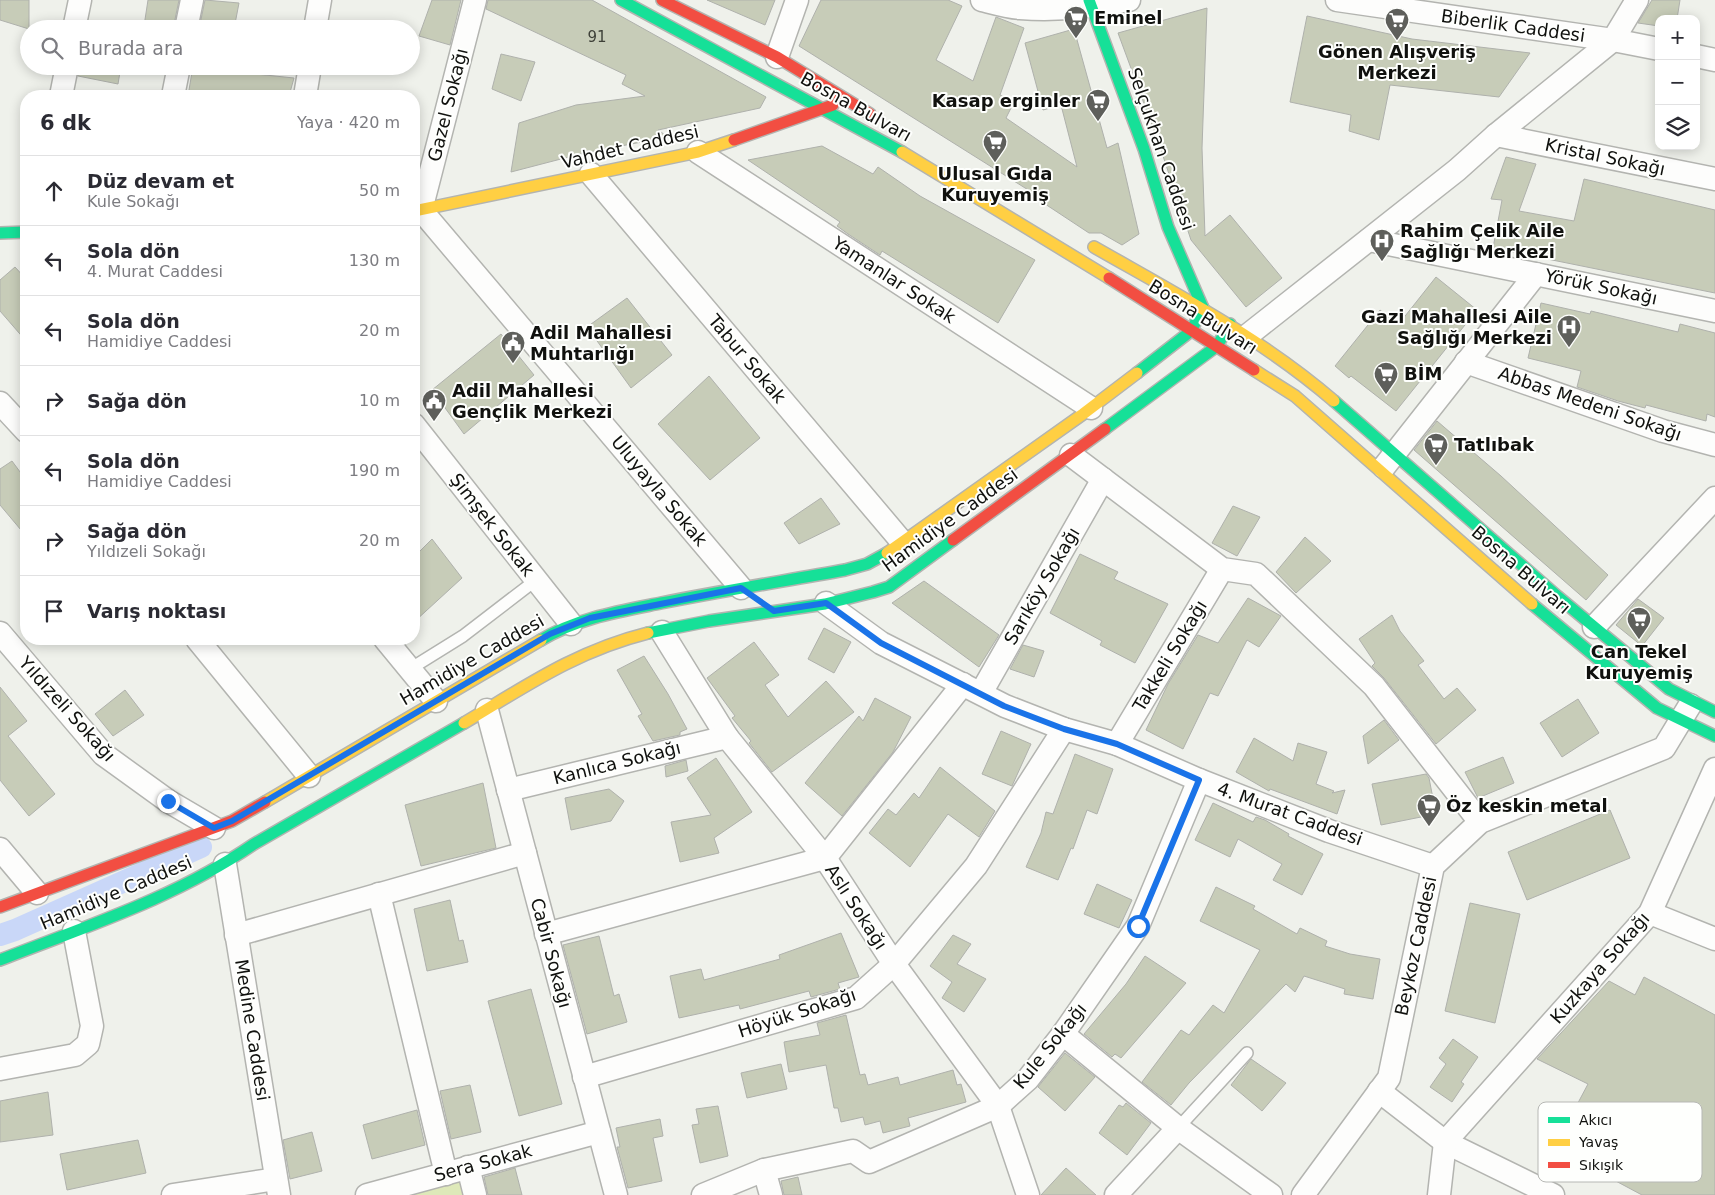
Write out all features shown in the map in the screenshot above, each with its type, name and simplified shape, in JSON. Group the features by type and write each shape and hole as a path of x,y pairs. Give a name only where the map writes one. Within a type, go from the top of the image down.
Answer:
{"street":[{"path":"76,20 80,0"},
{"path":"188,20 192,0"},
{"path":"317,20 320,0"},
{"name":"Gazel Sokağı","path":"420,199 475,0"},
{"name":"Bosna Bulvarı","path":"621,0 900,151 1295,396 1387,462 1594,626 1669,689 1687,710 1715,736"},
{"name":"Bosna Bulvarı","path":"662,0 777,57 882,121"},
{"path":"777,57 797,0"},
{"path":"982,0 1019,8 1130,0"},
{"name":"Biberlik Caddesi","path":"1337,0 1614,40 1655,48"},
{"path":"1239,330 1370,240 1614,40 1637,0"},
{"name":"Selçukhan Caddesi","path":"1090,4 1144,149 1168,227 1203,308"},
{"path":"1700,57 1715,60"},
{"path":"62,90 65,75"},
{"path":"174,90 177,75"},
{"path":"306,90 308,75"},
{"name":"Vahdet Caddesi","path":"420,209 698,152 822,108 849,101"},
{"name":"Kristal Sokağı","path":"1496,135 1715,179"},
{"name":"Yamanlar Sokak","path":"698,152 1091,408"},
{"name":"Tabur Sokak","path":"591,174 903,543"},
{"name":"Uluyayla Sokak","path":"420,214 741,588"},
{"path":"0,233 20,232"},
{"name":"Bosna Bulvarı","path":"1082,240 1239,330 1307,378 1387,462 1542,612 1657,708 1715,712"},
{"name":"Yörük Sokağı","path":"1370,240 1715,311"},
{"path":"1387,462 1536,274"},
{"path":"1191,330 1203,308"},
{"name":"Hamidiye Caddesi","path":"0,907 216,832 550,634 571,624 598,616 845,570 867,564 903,543 1091,408 1191,330"},
{"name":"Hamidiye Caddesi","path":"0,960 173,892 224,860 589,650 720,618 826,603 864,596 889,587 1239,330"},
{"name":"Abbas Medeni Sokağı","path":"1466,362 1663,431 1715,445"},
{"path":"0,403 20,425"},
{"name":"Şimşek Sokak","path":"420,434 571,624"},
{"path":"1071,454 1222,568 1256,574 1374,686 1480,822"},
{"name":"Sarıköy Sokağı","path":"824,858 972,689 1103,479"},
{"path":"1594,626 1715,498"},
{"name":"Takkeli Sokağı","path":"1117,744 1222,568"},
{"path":"741,588 774,611"},
{"name":"4. Murat Caddesi","path":"826,603 881,643 1004,706 1064,729 1117,744 1199,780 1329,831 1433,866"},
{"name":"Aslı Sokağı","path":"662,632 727,737 824,858 894,964 998,1106 1028,1195"},
{"name":"Yıldızeli Sokağı","path":"0,633 103,754 168,801 216,832"},
{"path":"202,645 309,776"},
{"path":"390,645 436,701"},
{"name":"Cabir Sokağı","path":"486,710 616,1195"},
{"name":"Beykoz Caddesi","path":"1303,1195 1389,1078 1433,866 1480,822 1664,748 1687,710"},
{"name":"Höyük Sokağı","path":"584,1077 856,998 894,964 976,866 1064,729"},
{"name":"Kanlıca Sokağı","path":"508,790 727,737"},
{"name":"Kuzkaya Sokağı","path":"1445,1142 1650,913 1715,769"},
{"name":"Kule Sokağı","path":"703,1195 764,1170 853,1151 869,1162 998,1106 1028,1079 1063,1034 1138,926 1199,780"},
{"path":"0,849 37,893"},
{"path":"236,935 524,853"},
{"path":"546,934 824,858"},
{"name":"Medine Caddesi","path":"224,860 277,1187"},
{"path":"379,894 446,1174"},
{"path":"1650,913 1715,939"},
{"path":"0,1069 75,1055 88,1044 92,1026 74,931"},
{"path":"1063,1034 1178,1128 1271,1195"},
{"path":"1379,1091 1445,1142 1553,1195"},
{"path":"1116,1195 1178,1128"},
{"name":"Sera Sokak","path":"367,1195 599,1132"},
{"path":"1439,1195 1445,1142"},
{"path":"468,1167 475,1195"},
{"path":"764,1170 771,1195"},
{"path":"173,1195 277,1187"}],"lane":[{"path":"410,670 462,636 536,580"},
{"path":"1178,1128 1248,1053"}],"green space":[{"path":"456,1169 466,1195 363,1195"}],"building":[{"path":"0,0 29,0 29,20 20,20 20,26 0,20"},
{"path":"148,0 179,0 175,20 145,20"},
{"path":"205,0 239,3 236,20 201,20"},
{"path":"432,0 461,0 450,45 420,36"},
{"path":"488,0 592,0 766,97 760,108 658,130 668,137 584,153 511,172 519,123 576,105 645,96 622,84 626,75 486,9"},
{"path":"707,0 775,0 765,25"},
{"path":"821,0 948,0 962,6 936,60 973,81 996,17 1024,28 1000,95 1014,102 1006,118 1077,167 1061,105 1043,110 1025,43 1074,29 1107,148 1118,143 1139,234 1122,245 1101,233 1089,233 1039,200 1041,198 799,46"},
{"path":"1652,0 1680,0 1678,15 1655,15 1655,25 1638,23"},
{"path":"1207,8 1202,148 1205,236 1230,215 1282,278 1246,307 1191,240 1159,144 1118,33"},
{"path":"1307,16 1412,39 1530,53 1499,97 1390,85 1379,140 1349,131 1351,115 1290,102"},
{"path":"501,54 535,62 521,101 492,89"},
{"path":"78,75 120,75 118,84"},
{"path":"192,75 265,75 294,78 291,90 189,90"},
{"path":"822,146 873,174 878,167 920,196 1035,260 998,323 882,251 880,255 837,226 840,222 748,160"},
{"path":"1506,157 1536,164 1519,211 1574,221 1584,179 1715,210 1715,293 1493,248 1502,200 1491,199"},
{"path":"15,267 20,272 20,334 0,311 0,280"},
{"path":"1436,277 1477,310 1396,411 1335,366 1380,310 1398,325"},
{"path":"627,298 672,355 631,388 587,327"},
{"path":"1541,303 1590,314 1591,311 1678,332 1680,324 1715,333 1715,417 1707,414 1706,421 1646,405 1645,408 1618,401 1577,387 1581,371 1528,358"},
{"path":"501,334 534,375 464,434 432,390"},
{"path":"709,376 760,438 710,480 658,424"},
{"path":"1437,421 1501,476 1608,575 1586,600 1414,450"},
{"path":"12,461 20,472 20,529 0,505 0,469"},
{"path":"821,498 840,524 799,544 784,523"},
{"path":"1233,506 1260,517 1237,556 1212,543"},
{"path":"1305,537 1331,561 1296,593 1276,572"},
{"path":"432,539 462,578 420,616 420,551"},
{"path":"1080,554 1118,572 1114,579 1168,604 1135,663 1100,645 1102,641 1050,613"},
{"path":"924,581 999,635 979,667 892,603"},
{"path":"1248,598 1281,616 1259,647 1247,640 1218,696 1210,693 1183,749 1146,730 1168,684 1198,635 1218,643"},
{"path":"1638,599 1664,618 1642,646 1616,625"},
{"path":"1392,615 1400,631 1424,661 1418,665 1444,699 1457,688 1476,710 1436,744 1384,678 1372,666 1375,663 1359,639"},
{"path":"824,628 851,642 834,673 808,659"},
{"path":"754,642 779,675 765,685 788,717 826,681 854,712 772,772 749,743 751,741 732,718 735,716 707,678"},
{"path":"1023,645 1044,651 1034,677 1010,669"},
{"path":"644,656 687,729 680,732 680,735 653,741 638,716 642,714 617,670"},
{"path":"0,687 27,721 8,736 55,794 29,816 0,780"},
{"path":"125,690 144,715 113,736 95,714"},
{"path":"875,698 911,717 893,752 842,816 805,783 859,716 863,721"},
{"path":"1578,699 1599,733 1562,757 1540,723"},
{"path":"1384,720 1399,740 1368,764 1363,736"},
{"path":"1001,731 1031,744 1012,786 982,774"},
{"path":"1254,738 1293,761 1298,743 1327,752 1316,784 1334,791 1332,793 1345,790 1337,814 1270,789 1269,791 1236,772"},
{"path":"1075,754 1113,769 1097,814 1087,810 1073,849 1071,848 1058,880 1026,867 1041,833 1046,812 1053,814"},
{"path":"1503,757 1514,783 1478,798 1465,772"},
{"path":"716,758 752,812 714,838 719,853 680,862 671,822 711,815 687,778"},
{"path":"686,760 688,771 666,777 665,766"},
{"path":"940,767 995,811 979,837 948,814 910,867 869,833 888,809 896,815 914,793 919,798"},
{"path":"1426,774 1429,778 1436,814 1381,825 1372,784"},
{"path":"483,783 496,848 421,866 405,805"},
{"path":"609,789 624,801 611,821 571,830 565,798"},
{"path":"1213,803 1253,822 1256,817 1265,820 1289,834 1288,836 1323,854 1302,895 1273,880 1282,864 1238,839 1230,857 1195,840"},
{"path":"1610,810 1630,858 1527,900 1508,852"},
{"path":"1097,884 1132,900 1119,928 1084,914"},
{"path":"1216,887 1255,906 1253,909 1297,934 1300,928 1327,941 1325,946 1350,954 1380,959 1373,999 1344,994 1345,989 1304,976 1295,992 1286,984 1189,1083 1171,1105 1142,1082 1181,1030 1189,1035 1213,1005 1224,1013 1260,950 1200,921"},
{"path":"450,900 459,941 463,940 468,962 427,971 414,909"},
{"path":"1470,903 1520,914 1495,1023 1445,1011"},
{"path":"841,933 859,977 838,983 840,989 811,997 809,991 740,1009 739,1005 679,1018 670,976 701,969 704,980 780,959 779,955"},
{"path":"953,935 971,944 957,964 986,979 964,1012 942,998 952,982 930,966"},
{"path":"599,936 614,996 619,994 627,1022 587,1034 563,945"},
{"path":"1145,956 1186,983 1121,1058 1115,1054 1112,1057 1084,1034 1126,984"},
{"path":"1644,977 1715,1015 1715,1195 1642,1195 1618,1182 1702,1182 1702,1102 1578,1102 1588,1084 1537,1059 1609,981 1635,995"},
{"path":"531,989 562,1104 519,1116 488,1001"},
{"path":"846,1015 860,1075 865,1074 868,1085 898,1077 900,1085 953,1070 957,1085 961,1084 966,1102 908,1118 910,1126 883,1133 880,1121 865,1125 863,1117 841,1122 838,1108 834,1108 826,1065 789,1072 784,1042 820,1035 817,1023"},
{"path":"1453,1039 1478,1057 1461,1082 1464,1084 1452,1102 1430,1087 1446,1064 1439,1058"},
{"path":"1065,1053 1095,1077 1065,1111 1038,1087"},
{"path":"1251,1059 1286,1083 1262,1111 1231,1085"},
{"path":"781,1064 787,1089 747,1098 741,1073"},
{"path":"470,1085 481,1132 451,1139 440,1091"},
{"path":"48,1092 53,1135 0,1142 0,1101"},
{"path":"1126,1103 1151,1123 1127,1155 1099,1133 1119,1105 1123,1107"},
{"path":"718,1106 728,1156 700,1163 692,1125 699,1124 696,1109"},
{"path":"417,1110 425,1145 372,1159 363,1125"},
{"path":"660,1119 663,1136 653,1138 662,1181 628,1188 617,1147 620,1147 616,1128"},
{"path":"312,1132 322,1171 290,1179 283,1140"},
{"path":"138,1140 146,1173 67,1190 60,1154"},
{"path":"515,1168 522,1195 488,1195 484,1177"},
{"path":"1066,1168 1096,1195 1041,1195"},
{"path":"798,1177 802,1195 784,1195 781,1181"}],"waterway":[{"path":"0,935 201,847"}],"traffic: fast":[{"path":"621,0 902,152"},
{"path":"1089,0 1144,149 1168,227 1203,308"},
{"path":"0,233 20,232"},
{"path":"1137,373 1191,331 1203,308"},
{"path":"1105,429 1217,346 1230,324"},
{"path":"1334,401 1557,596 1669,689 1715,712"},
{"path":"648,633 709,621 825,604 873,592 889,587 953,540"},
{"path":"541,640 569,626 600,616 845,570 867,564 887,553"},
{"path":"1532,604 1657,708 1715,736"},
{"path":"0,960 131,909 194,880 464,723"}],"traffic: slow":[{"path":"420,210 698,152 734,140"},
{"path":"902,152 1109,278"},
{"path":"1094,247 1188,300 1248,337 1278,357 1334,401"},
{"path":"1254,370 1295,396 1532,604"},
{"path":"887,553 1083,414 1137,373"},
{"path":"464,723 530,683 574,660 598,649 648,633"},
{"path":"265,802 541,640"}],"traffic: jam":[{"path":"662,0 777,57 870,114"},
{"path":"734,140 833,105"},
{"path":"1109,278 1254,370"},
{"path":"953,540 1105,429"},
{"path":"0,907 232,821 265,802"}],"place":[{"name":"Eminel","path":"1076,39"},
{"name":"Gönen Alışveriş Merkezi","path":"1397,41"},
{"name":"Kasap erginler","path":"1098,122"},
{"name":"Ulusal Gıda Kuruyemiş","path":"995,163"},
{"name":"Rahim Çelik Aile Sağlığı Merkezi","path":"1382,262"},
{"name":"Gazi Mahallesi Aile Sağlığı Merkezi","path":"1569,348"},
{"name":"Adil Mahallesi Muhtarlığı","path":"513,364"},
{"name":"BİM","path":"1386,395"},
{"name":"Adil Mahallesi Gençlik Merkezi","path":"434,422"},
{"name":"Tatlıbak","path":"1436,466"},
{"name":"Can Tekel Kuruyemiş","path":"1639,640"},
{"name":"Öz keskin metal","path":"1429,827"}],"route":[{"path":"168,801 214,828 232,821 550,634 571,624 590,618 741,588 774,611 826,603 881,643 1004,706 1064,729 1117,744 1199,780 1138,926"}]}
